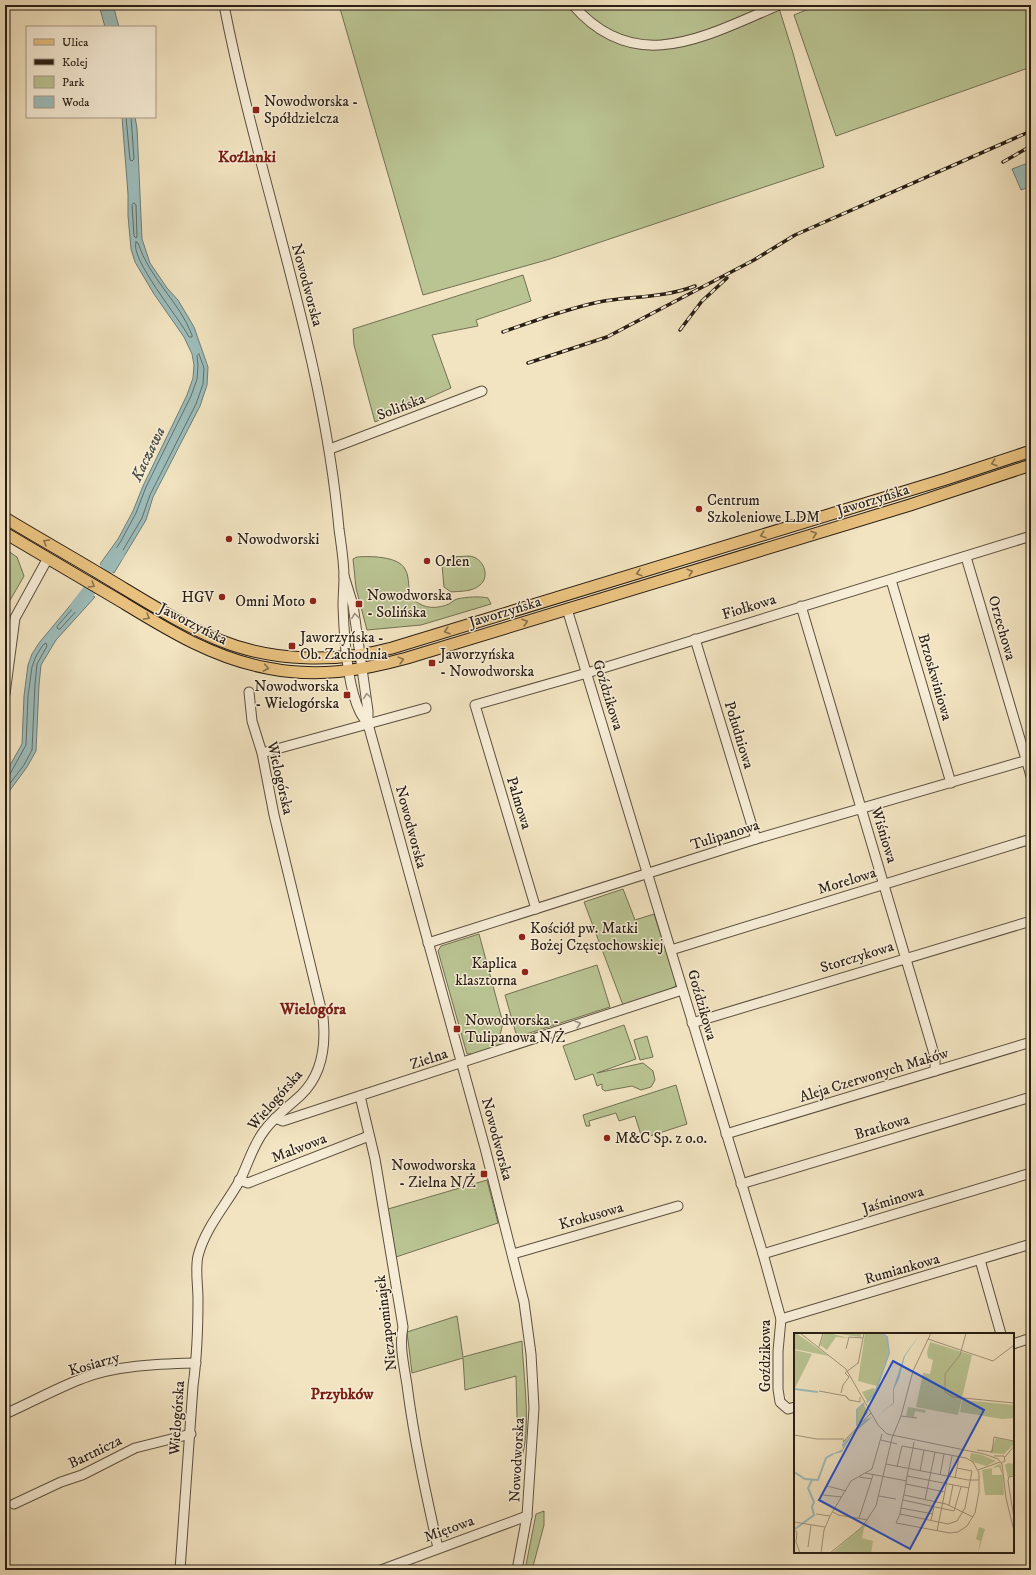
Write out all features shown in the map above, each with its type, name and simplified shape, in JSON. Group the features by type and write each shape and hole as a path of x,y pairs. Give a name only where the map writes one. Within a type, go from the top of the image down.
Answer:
{"main road":[{"name":"Jaworzyńska","path":"5,518 121,587 195,628 220,640 247,649 304,658 348,656 361,655 392,648 539,604 946,479 1031,451"},
{"name":"Jaworzyńska","path":"5,533 189,642 239,662 295,672 322,673 363,669 407,658 910,505 1031,465"}],"street":[{"name":"Nowodworska","path":"224,5 238,71 308,340 330,449 337,498 344,576 343,606 349,671 351,684 360,712 368,724"},
{"path":"573,5 586,19 603,32 641,45 655,46 671,45 704,36 779,5"},
{"name":"Solińska","path":"330,449 482,390"},
{"name":"Fiołkowa","path":"475,705 587,673 695,638 891,580 1031,536"},
{"name":"Orzechowa","path":"966,557 1029,760 1031,776"},
{"path":"5,694 15,618 48,558"},
{"name":"Nowodworska","path":"344,576 353,605 363,669 368,724 462,1062 513,1254 524,1302 532,1354 534,1408 527,1516 517,1570"},
{"name":"Brzoskwiniowa","path":"891,580 951,783"},
{"name":"Wiśniowa","path":"801,606 936,1057 935,1071"},
{"name":"Goździkowa","path":"567,610 763,1254 781,1319 778,1351 778,1389 780,1402 792,1408"},
{"name":"Południowa","path":"695,638 756,840"},
{"name":"Wielogórska","path":"180,1570 193,1386 196,1363 198,1258 204,1239 239,1180 263,1132 275,1118 303,1093 312,1081 320,1064 324,1050 323,1017 274,815 262,753 252,721 249,692"},
{"name":"Palmowa","path":"475,705 536,909"},
{"path":"262,753 426,708"},
{"name":"Tulipanowa","path":"428,943 756,840 1029,760"},
{"name":"Morelowa","path":"671,950 1031,840"},
{"name":"Storczykowa","path":"692,1023 1031,920"},
{"name":"Zielna","path":"275,1118 283,1121 682,990"},
{"name":"Aleja Czerwonych Maków","path":"726,1134 1031,1042"},
{"name":"Niezapominajek","path":"360,1096 375,1159 402,1320 403,1327 400,1339 411,1411 424,1489 438,1548"},
{"name":"Bratkowa","path":"741,1184 1031,1097"},
{"name":"Malwowa","path":"239,1180 248,1183 369,1136"},
{"name":"Jaśminowa","path":"763,1254 1031,1173"},
{"name":"Krokusowa","path":"513,1254 678,1206"},
{"name":"Rumiankowa","path":"781,1319 1031,1244"},
{"path":"980,1260 1001,1333"},
{"path":"1014,1344 1031,1338"},
{"name":"Kosiarzy","path":"5,1414 81,1378 146,1366 196,1363"},
{"name":"Bartnicza","path":"14,1504 61,1482 82,1475 135,1448 190,1434"},
{"name":"Miętowa","path":"380,1570 527,1516"}],"green space":[{"path":"339,5 778,5 793,53 824,167 550,259 423,295"},
{"path":"818,5 1031,5 1031,67 836,136 794,15"},
{"path":"523,275 531,301 476,320 478,326 432,335 451,388 375,422 354,345 353,329"},
{"path":"5,549 17,557 24,576 5,609"},
{"path":"357,557 390,559 401,565 407,574 412,597 423,606 438,607 449,604 457,599 472,597 488,598 491,604 421,625 367,630 356,588 353,559"},
{"path":"451,557 474,557 482,563 485,572 483,581 474,589 451,592 444,587 442,565"},
{"path":"623,889 635,920 654,914 676,986 623,1005 584,902"},
{"path":"479,934 503,1023 500,1035 507,1042 476,1054 467,1054 438,951 441,946"},
{"path":"597,965 610,1007 517,1037 505,995"},
{"path":"624,1025 636,1059 597,1073 643,1063 653,1071 655,1080 651,1087 641,1090 632,1086 605,1091 602,1089 602,1084 597,1086 593,1074 575,1080 563,1046"},
{"path":"647,1036 653,1057 640,1060 634,1040"},
{"path":"676,1085 687,1124 650,1136 649,1133 641,1135 635,1116 619,1121 616,1113 589,1121 590,1126 586,1126 583,1115"},
{"path":"487,1180 498,1223 396,1257 388,1209"},
{"path":"457,1316 463,1357 522,1341 526,1402 526,1433 521,1459 514,1460 518,1456 516,1376 465,1390 463,1358 412,1373 407,1332"},
{"path":"544,1511 544,1525 532,1570 525,1570 536,1514"}],"water":[{"path":"99,5 113,5 119,26 105,26"},
{"path":"122,118 135,118 137,128 142,239 150,263 167,288 178,300 194,327 208,367 207,385 200,406 153,497 146,520 114,573 100,564 118,539 133,511 143,486 187,395 193,378 194,365 192,354 184,337 154,294 135,262 131,249"},
{"path":"1028,163 1031,170 1031,186 1021,190 1012,169"},
{"path":"83,590 95,597 56,640 41,665 36,751 27,767 5,797 5,774 22,744 24,696 28,665 32,654 39,643"}],"waterway":[{"name":"Kaczawa","path":"77,606 118,554"}],"railway":[{"path":"528,363 607,337 754,260 795,235 1031,131"},
{"path":"1003,162 1031,146"},
{"path":"680,330 702,301 727,278"},
{"path":"503,332 574,308 599,302 671,293 695,286"}],"place":[{"name":"Nowodworska - Spółdzielcza","path":"256,110"},
{"name":"Centrum Szkoleniowe LDM","path":"699,509"},
{"name":"Nowodworski","path":"229,539"},
{"name":"Orlen","path":"427,561"},
{"name":"HGV","path":"222,597"},
{"name":"Omni Moto","path":"313,601"},
{"name":"Nowodworska - Solińska","path":"359,604"},
{"name":"Jaworzyńska - Ob. Zachodnia","path":"292,646"},
{"name":"Jaworzyńska - Nowodworska","path":"432,663"},
{"name":"Nowodworska - Wielogórska","path":"347,695"},
{"name":"Kościół pw. Matki Bożej Częstochowskiej","path":"522,937"},
{"name":"Kaplica klasztorna","path":"525,972"},
{"name":"Nowodworska - Tulipanowa N/Ż","path":"457,1029"},
{"name":"M&C Sp. z o.o.","path":"607,1138"},
{"name":"Nowodworska - Zielna N/Ż","path":"484,1174"}],"district":[{"name":"Koźlanki","path":"247,157"},
{"name":"Wielogóra","path":"313,1009"},
{"name":"Przybków","path":"342,1394"}]}
